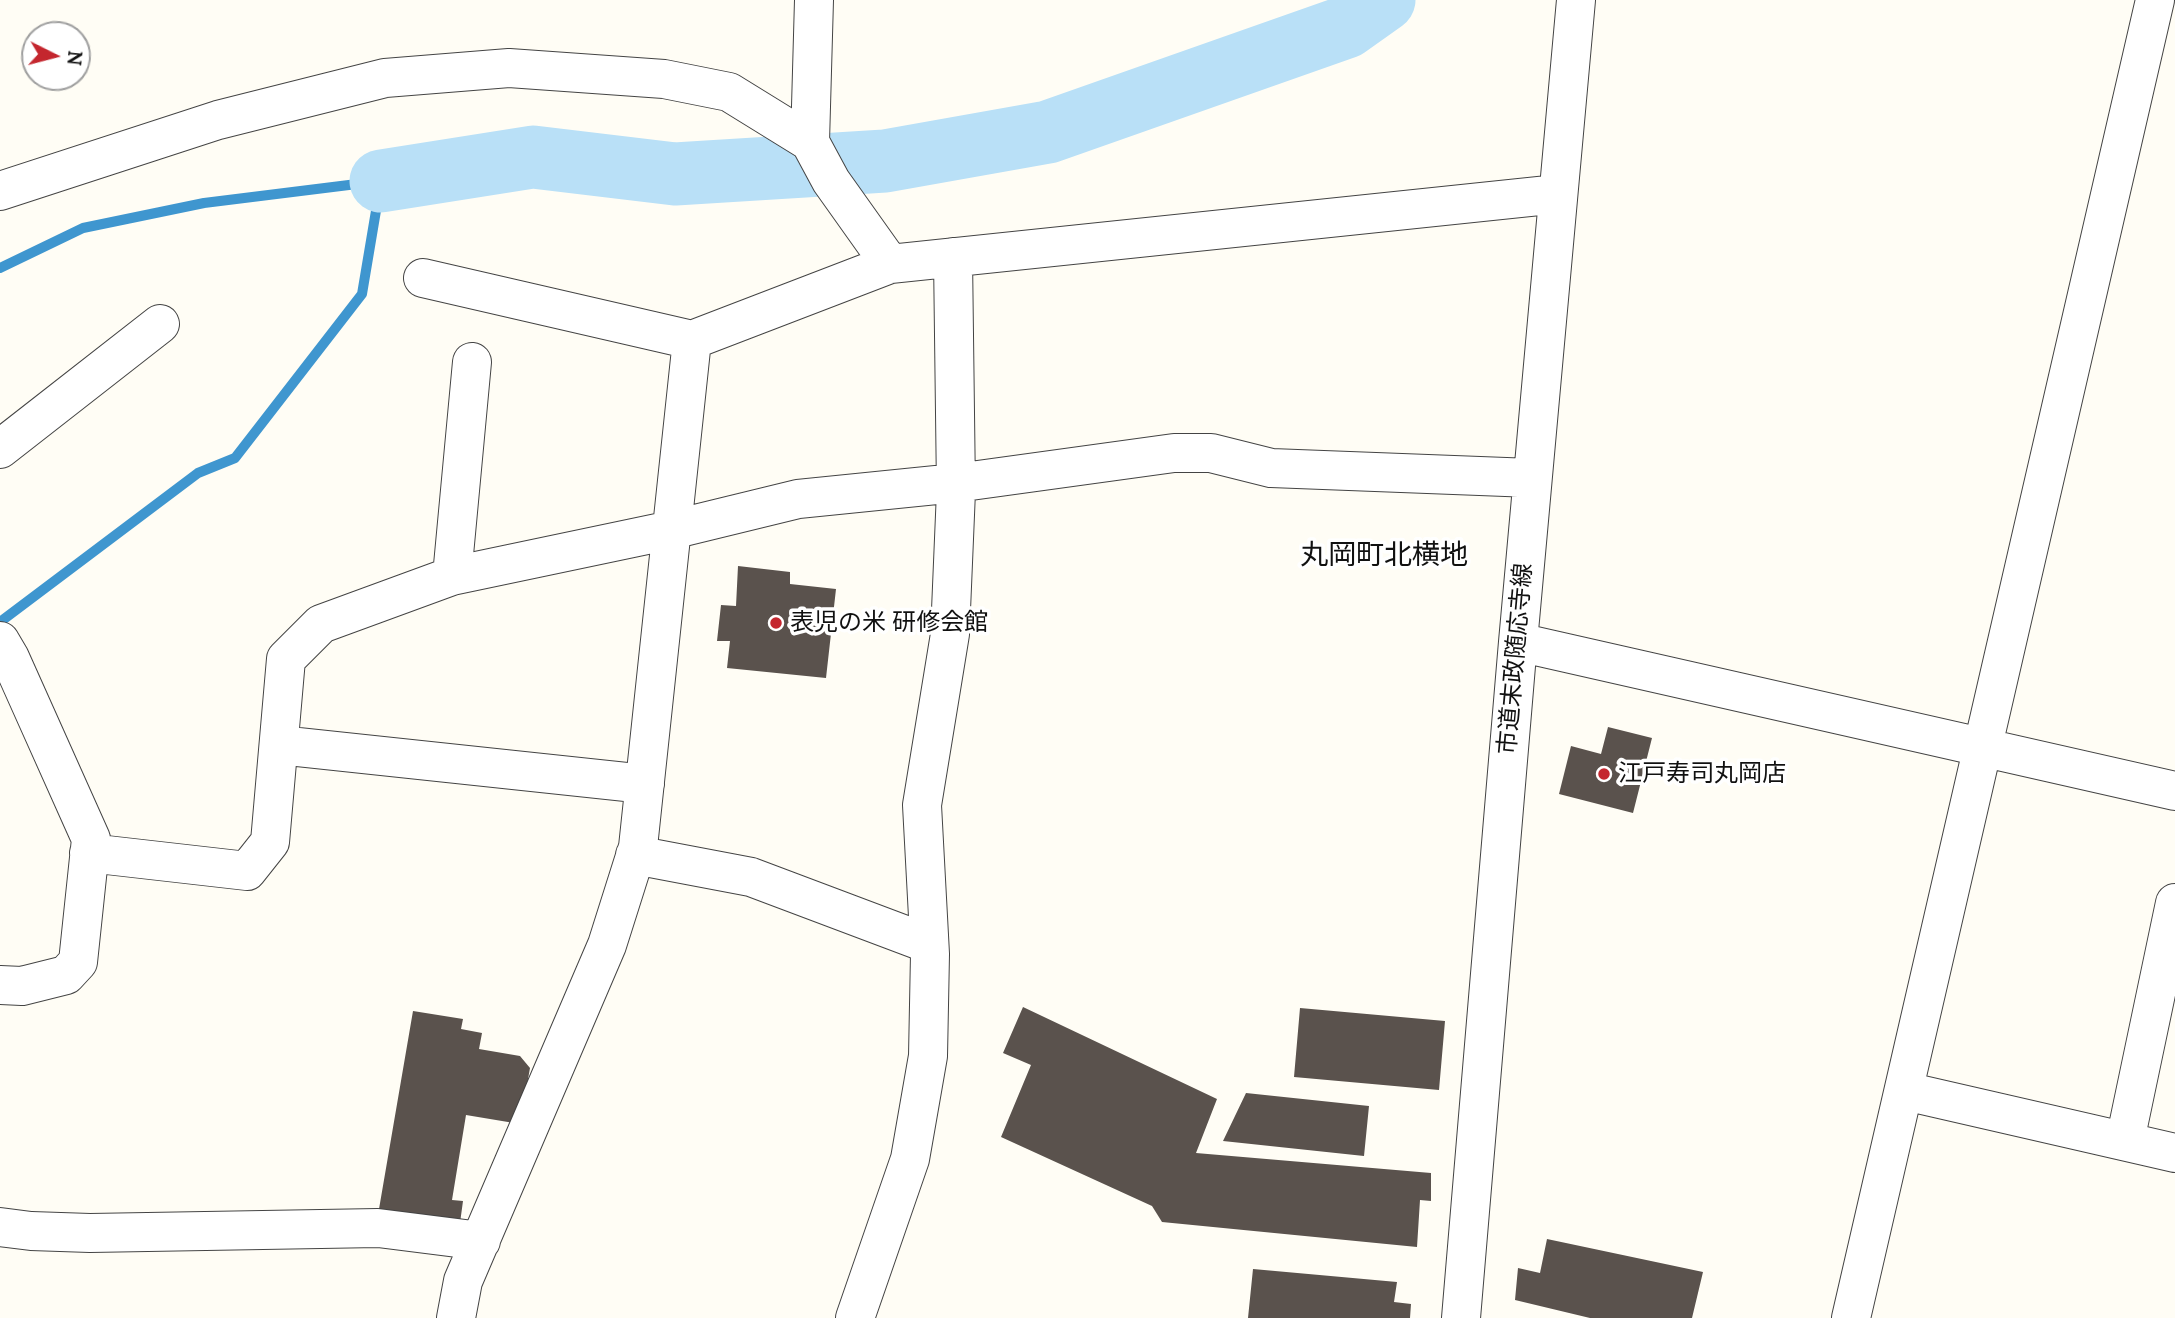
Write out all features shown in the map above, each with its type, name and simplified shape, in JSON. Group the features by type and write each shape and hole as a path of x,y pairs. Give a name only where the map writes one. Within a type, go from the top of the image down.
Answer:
{"street":[{"path":"814,0 810,142 831,181 890,264"},
{"name":"市道末政随応寺線","path":"1461,1318 1532,478 1576,0"},
{"path":"1851,1318 2155,0"},
{"path":"0,191 218,120 385,78 509,68 664,79 729,92 810,142"},
{"path":"423,278 692,340 890,264 1558,194"},
{"path":"855,1318 910,1159 928,1056 929,944 922,805 950,634 956,483 953,257"},
{"path":"0,449 160,324"},
{"path":"456,1318 463,1281 607,945 635,855 645,784 692,340"},
{"path":"452,576 472,362"},
{"path":"89,853 247,871 270,842 286,659 321,624 452,576 671,530 798,499 956,483 1174,453 1212,453 1271,468 1532,478"},
{"path":"0,641 91,839 78,962 66,975 22,986 0,985"},
{"path":"1518,642 2175,791"},
{"path":"279,745 645,784"},
{"path":"635,855 751,877 929,944"},
{"path":"2125,1141 2175,903"},
{"path":"1905,1091 2175,1153"},
{"path":"0,1227 90,1233 378,1228 481,1241"}],"building":[{"name":"表児の米 研修会館","path":"738,566 790,572 790,584 836,589 826,678 727,668 730,641 717,641 721,605 736,606"},
{"name":"江戸寿司丸岡店","path":"1608,727 1652,738 1633,813 1559,794 1571,746 1601,754"},
{"path":"1023,1007 1217,1099 1196,1153 1431,1173 1431,1201 1420,1200 1417,1247 1162,1222 1152,1206 1001,1137 1031,1065 1003,1053"},
{"path":"1300,1008 1445,1021 1439,1090 1294,1077"},
{"path":"413,1011 463,1019 461,1029 482,1033 479,1049 520,1056 530,1068 520,1124 466,1115 452,1200 463,1201 460,1223 379,1209"},
{"path":"1246,1093 1369,1106 1364,1156 1223,1141"},
{"path":"1547,1239 1703,1272 1692,1318 1590,1318 1515,1300 1518,1268 1540,1273"},
{"path":"1253,1269 1397,1282 1394,1302 1411,1304 1410,1318 1248,1318"}],"waterway":[{"path":"381,181 533,157 675,174 885,161 1048,132 1346,27 1384,0"},
{"path":"0,268 83,228 204,203 381,181 362,294 235,458 198,473 0,622"}],"place":[{"name":"表児の米 研修会館","path":"776,623"},
{"name":"江戸寿司丸岡店","path":"1604,774"}],"district":[{"name":"丸岡町北横地","path":"1384,556"}]}
